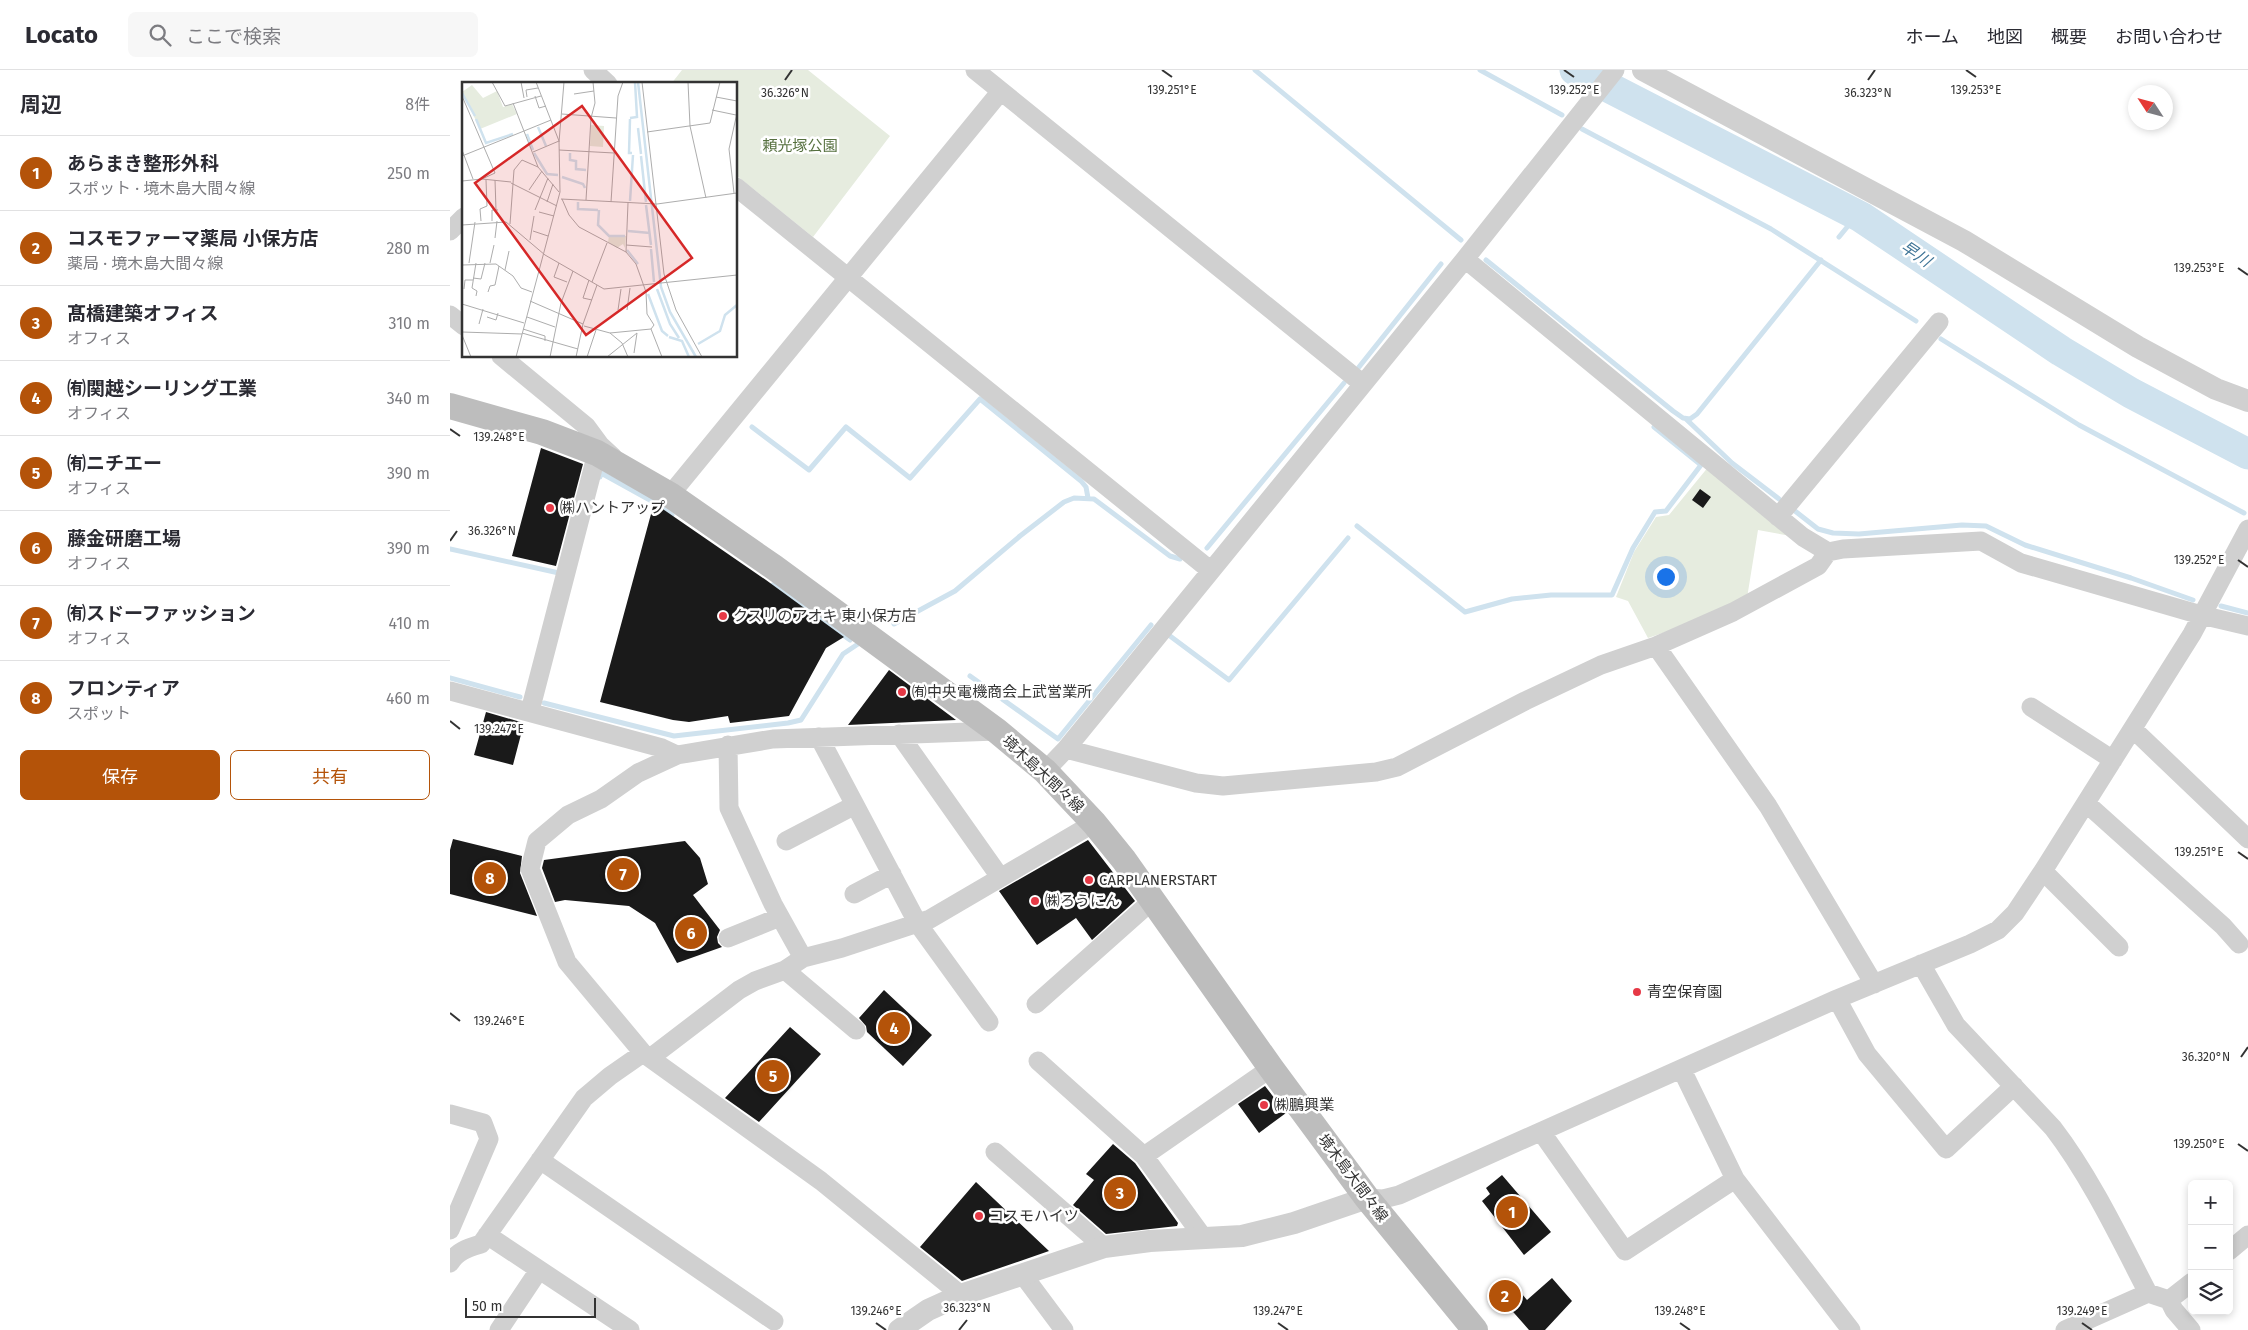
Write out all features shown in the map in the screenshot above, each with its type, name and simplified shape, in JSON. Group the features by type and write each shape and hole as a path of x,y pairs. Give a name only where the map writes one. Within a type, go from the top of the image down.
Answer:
{"main road":[{"name":"境木島大間々線","path":"450,406 542,432 596,453 670,495 775,568 997,731 1045,771 1094,823 1153,900 1271,1068 1367,1198 1475,1330"}],"street":[{"path":"975,70 1363,384"},
{"path":"1045,771 1066,749 1465,259 1615,70"},
{"path":"1643,70 1964,241 2138,347 2216,389 2248,402"},
{"path":"670,495 1001,91"},
{"path":"738,189 1210,570"},
{"path":"450,231 462,219"},
{"path":"1465,259 1778,517 1803,537 1828,552 1843,549 1981,541 2021,562 2202,615 2248,626"},
{"path":"450,315 462,324"},
{"path":"1778,517 1939,322"},
{"path":"503,358 586,426 600,445 628,470"},
{"path":"530,711 596,453"},
{"path":"899,1330 928,1310 961,1295 1023,1275 1063,1259 1104,1247 1150,1241 1242,1236 1294,1223 1367,1198 1383,1199 1399,1195 1542,1133 1837,999 1998,930 2015,913 2043,871 2192,634 2248,529"},
{"path":"1066,749 1196,783 1223,786 1376,772 1397,767 1525,701 1601,665 1656,646 1733,612 1818,566 1828,552"},
{"path":"1656,646 1768,806 1874,984"},
{"path":"450,691 662,748 677,755"},
{"path":"2031,707 2113,760"},
{"path":"2132,729 2248,839"},
{"path":"961,1295 821,1181 647,1056 567,962 530,869 536,841 568,815 601,799 638,773 677,755 773,739 997,731"},
{"path":"899,734 1000,877"},
{"path":"819,737 918,924 989,1022"},
{"path":"728,745 729,808 780,917 803,958"},
{"path":"2086,803 2223,926 2239,944"},
{"path":"786,841 855,805"},
{"path":"451,1255 481,1244 584,1098 610,1076 647,1056 739,990 785,970 803,958 930,919 1094,823"},
{"path":"2043,871 2119,947"},
{"path":"854,894 892,874"},
{"path":"1036,1004 1153,900"},
{"path":"728,938 780,917"},
{"path":"1921,964 1956,1025 2014,1086 2065,1144 2113,1224 2148,1293"},
{"path":"785,970 856,1030"},
{"path":"1837,999 1866,1054 1946,1149 2014,1086"},
{"path":"1038,1061 1144,1156 1203,1237"},
{"path":"1144,1156 1271,1068"},
{"path":"1682,1070 1735,1179 1851,1330"},
{"path":"450,1114 482,1123 490,1139 450,1230"},
{"path":"1542,1133 1625,1251 1735,1179"},
{"path":"995,1152 1104,1247"},
{"path":"540,1160 775,1320"},
{"path":"487,1235 623,1328"},
{"path":"2233,1248 2248,1235"},
{"path":"499,1330 539,1270"},
{"path":"1023,1275 1064,1330"},
{"path":"2169,1300 2188,1285"},
{"path":"2065,1330 2148,1293 2169,1300 2174,1310 2190,1330"}],"green space":[{"name":"頼光塚公園","path":"682,70 808,70 890,136 813,237 738,177 738,82 673,82"},
{"path":"1709,466 1791,536 1758,530 1747,598 1698,621 1648,638 1628,601 1616,597 1634,552 1656,517 1669,515"}],"building":[{"name":"㈱ハントアップ","path":"541,448 583,464 556,566 512,556"},
{"path":"1700,489 1711,497 1703,508 1692,500"},
{"name":"クスリのアオキ 東小保方店","path":"654,503 766,580 844,637 826,648 789,716 730,723 728,716 689,722 673,720 600,702"},
{"name":"㈲中央電機商会上武営業所","path":"889,670 956,720 848,725"},
{"path":"486,712 524,723 513,765 474,755"},
{"path":"453,839 522,856 520,873 537,916 450,894 450,850"},
{"path":"1088,840 1135,901 1092,940 1076,918 1037,945 999,891"},
{"path":"685,841 700,858 708,884 693,895 720,930 717,937 718,943 722,947 677,963 655,923 629,906 565,900 555,902 542,868 544,860"},
{"path":"884,990 932,1035 903,1066 867,1032 866,1026 859,1018"},
{"path":"790,1027 821,1054 759,1122 725,1098"},
{"name":"㈱鵬興業","path":"1265,1086 1286,1113 1259,1133 1238,1104"},
{"path":"1113,1144 1135,1163 1178,1223 1177,1226 1106,1234 1073,1205 1094,1180 1086,1174"},
{"path":"1502,1175 1551,1232 1524,1255 1482,1201 1490,1194 1486,1188"},
{"name":"コスモハイツ","path":"976,1182 1049,1251 962,1281 920,1247"},
{"path":"1552,1278 1572,1301 1545,1330 1529,1330 1507,1305 1500,1311 1489,1299 1510,1280 1527,1300"}],"waterway":[{"path":"1255,70 1461,240"},
{"path":"1480,70 1562,115"},
{"name":"早川","path":"1575,70 1861,217 2061,351 2131,393 2248,454"},
{"path":"1582,129 1771,229 1916,321"},
{"path":"1839,237 1857,215"},
{"path":"1486,260 1673,411 1683,418 1690,419 1697,414 1821,260"},
{"path":"1359,367 1441,264"},
{"path":"1941,339 2079,425 2244,513"},
{"path":"1207,548 1344,383"},
{"path":"752,427 809,470 846,427 910,478 980,399 1081,481 1086,487 1088,498"},
{"path":"1686,419 1732,463 1779,499"},
{"path":"1357,526 1465,612 1512,599 1551,595 1612,595 1633,548 1655,512 1666,511 1701,465 1654,427"},
{"path":"600,477 601,473 648,499 672,515"},
{"path":"894,624 955,591 1020,536 1064,502 1074,498 1094,499 1170,556 1180,559"},
{"path":"1795,511 1818,529 1833,533 1859,534 1962,525 1986,526 2025,545 2131,578 2193,600"},
{"path":"1170,636 1229,680 1348,538"},
{"path":"450,549 559,573"},
{"path":"773,585 850,640"},
{"path":"2221,606 2248,613"},
{"path":"970,676 1058,739 1151,625"},
{"path":"544,703 674,736 788,723 801,720 843,654 858,644"},
{"path":"450,678 520,697"}],"place":[{"name":"㈱ハントアップ","path":"550,508"},
{"name":"クスリのアオキ 東小保方店","path":"723,616"},
{"name":"㈲中央電機商会上武営業所","path":"902,692"},
{"name":"㈲スドーファッション","path":"623,874"},
{"name":"フロンティア","path":"490,878"},
{"name":"CARPLANERSTART","path":"1089,880"},
{"name":"㈱ろうにん","path":"1035,901"},
{"name":"藤金研磨工場","path":"691,933"},
{"name":"青空保育園","path":"1637,992"},
{"name":"㈲関越シーリング工業","path":"894,1028"},
{"name":"㈲ニチエー","path":"773,1076"},
{"name":"㈱鵬興業","path":"1264,1105"},
{"name":"髙橋建築オフィス","path":"1120,1193"},
{"name":"あらまき整形外科","path":"1512,1212"},
{"name":"コスモハイツ","path":"979,1216"},
{"name":"コスモファーマ薬局 小保方店","path":"1505,1296"}]}
